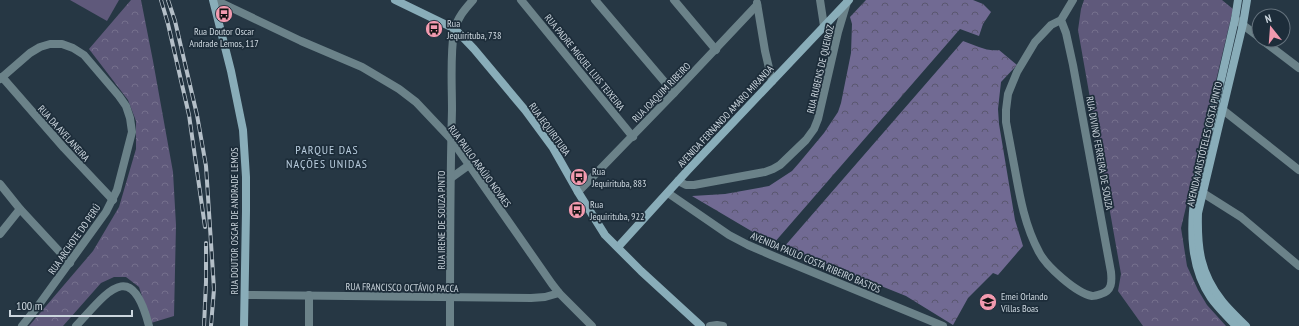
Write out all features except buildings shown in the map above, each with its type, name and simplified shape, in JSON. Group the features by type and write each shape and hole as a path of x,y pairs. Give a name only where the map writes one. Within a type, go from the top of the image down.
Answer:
{"street":[{"name":"RUA PAULO ARAÚJO NOVAES","path":"214,0 301,41 362,67 399,89 416,102 450,139 559,293 592,326"},
{"name":"RUA DOUTOR OSCAR DE ANDRADE LEMOS","path":"214,0 243,130 246,176 244,326"},
{"name":"RUA JEQUIRITUBA","path":"395,0 455,29 525,110 553,148 605,235 641,271 701,326"},
{"name":"RUA IRENE DE SOUZA PINTO","path":"450,326 450,139 453,47 455,29 462,12 473,0"},
{"name":"RUA PADRE MIGUEL LUIS TEIXEIRA","path":"521,0 633,137"},
{"path":"595,0 674,94"},
{"path":"674,0 716,50"},
{"path":"820,0 824,26"},
{"path":"1060,20 1073,0"},
{"name":"AVENIDA FERNANDO AMARO MIRANDA","path":"618,248 678,181 848,1"},
{"name":"RUA RUBENS DE QUEIROZ","path":"678,181 686,185 694,185 765,172 780,165 806,140 814,129 818,119 838,32 848,1"},
{"path":"1237,1 1246,4"},
{"name":"AVENIDA ARISTÓTELES COSTA PINTO","path":"1219,108 1237,1"},
{"name":"RUA JOAQUIM RIBEIRO","path":"578,192 716,50 757,2"},
{"path":"757,2 772,81"},
{"name":"AVENIDA ARISTÓTELES COSTA PINTO","path":"1236,326 1211,298 1201,278 1195,262 1192,243 1192,219 1219,108 1243,24 1246,4"},
{"path":"1235,19 1251,30"},
{"name":"RUA DIVINO FERREIRA DE SOUZA","path":"1060,20 1066,33 1074,65 1111,272 1112,280 1109,291 1096,296 1086,294 1075,288 1050,267 1039,253 1020,201 1008,134 1006,110 1008,94 1014,76 1025,57 1043,32 1060,20"},
{"name":"RUA ARCHOTE DO PERÚ","path":"1,78 30,53 40,47 50,44 62,44 73,48 84,55 119,96 126,106 132,132 113,200 96,228 22,326"},
{"path":"1273,48 1299,68"},
{"name":"RUA DA AVELANEIRA","path":"1,78 113,200"},
{"path":"1219,108 1299,170"},
{"path":"451,178 469,165"},
{"path":"0,184 20,209 70,263"},
{"name":"AVENIDA PAULO COSTA RIBEIRO BASTOS","path":"668,193 729,235 748,245 771,256 943,326"},
{"path":"1199,193 1241,218 1299,266"},
{"name":"AVENIDA ARISTÓTELES COSTA PINTO","path":"1199,193 1197,234 1203,269 1223,302 1246,326"},
{"path":"0,234 20,209"},
{"path":"76,326 110,291 124,286 129,287 136,294 144,308 149,326"},
{"name":"RUA FRANCISCO OCTÁVIO PACCA","path":"245,295 531,298 545,297 559,293"},
{"path":"309,295 309,326"},
{"path":"710,326 723,326"}],"green space":[{"path":"70,0 119,0 107,21"},
{"path":"131,0 141,0 173,172 176,225 174,316 151,323 139,287 126,277 114,277 101,283 63,326 29,326 93,251 119,207 136,149 136,121 128,100 89,49"},
{"path":"866,0 973,0 983,4 991,12 983,24 979,36 960,29 774,243 692,196 725,194 769,186 792,171 824,133 838,112 851,53 852,24 850,17"},
{"path":"1084,0 1222,0 1233,9 1181,228 1187,266 1198,290 1207,305 1226,326 1143,326 1118,291 1121,274 1078,30"},
{"path":"963,41 986,49 999,50 1017,65 1001,82 998,109 999,124 1015,220 1023,246 998,275 993,273 968,298 953,325 906,296 784,247"}],"railway":[{"path":"161,0 189,115 205,227"},
{"path":"168,0 175,21 197,115 206,166 214,289 211,326"},
{"path":"204,326 206,243"}],"place":[{"name":"Rua Doutor Oscar Andrade Lemos, 117","path":"224,14"},
{"name":"Rua Jequirituba, 738","path":"434,29"},
{"name":"Rua Jequirituba, 883","path":"579,177"},
{"name":"Rua Jequirituba, 922","path":"577,210"},
{"name":"Emei Orlando Villas Boas","path":"988,302"}],"district":[{"name":"PARQUE DAS NAÇÕES UNIDAS","path":"327,157"}]}
